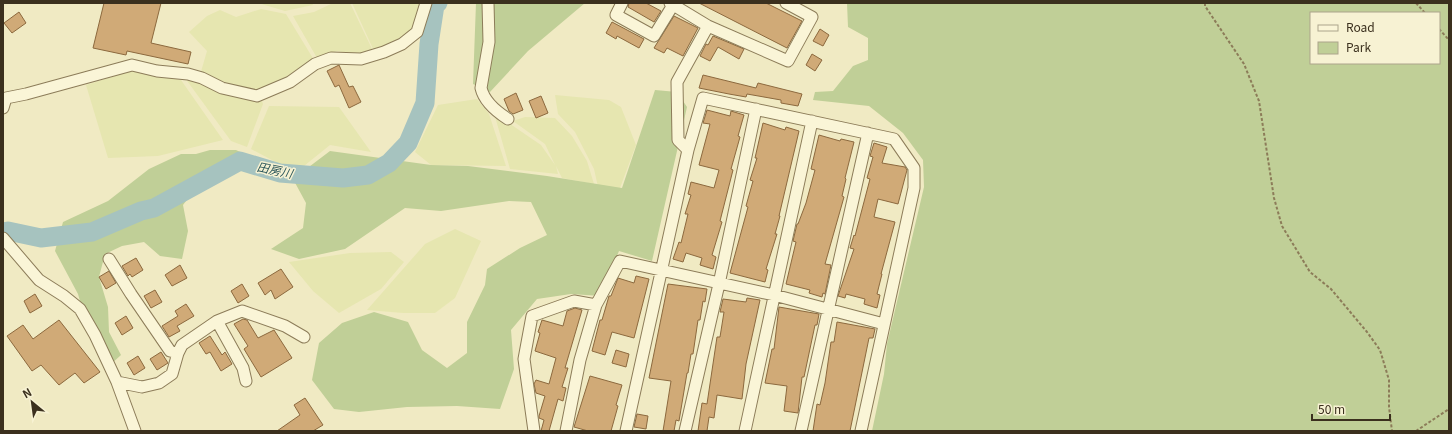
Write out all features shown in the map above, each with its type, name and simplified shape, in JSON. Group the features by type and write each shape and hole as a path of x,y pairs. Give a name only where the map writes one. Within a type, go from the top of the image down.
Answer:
{"street":[{"path":"3,108 6,98 132,65 157,71 188,74 202,78 222,88 257,96 290,82 315,64 330,58 361,59 384,52 402,44 417,32 426,3"},
{"path":"488,3 489,42 481,88 482,94 499,113 508,119"},
{"path":"622,3 616,15 654,36 672,4 708,26 788,61 812,17 786,3"},
{"path":"688,150 678,140 677,82 708,26"},
{"path":"626,431 688,150 703,98 894,139 914,168 914,188 861,431"},
{"path":"685,431 719,284 756,109"},
{"path":"745,431 812,121"},
{"path":"801,431 827,309 868,133"},
{"path":"3,238 39,280 64,296 80,309 95,335 117,382 135,431"},
{"path":"109,259 170,351 178,353"},
{"path":"566,431 580,360 596,305 620,261 774,295 884,324"},
{"path":"534,431 524,359 532,316 574,300 596,305"},
{"path":"117,382 142,386 159,383 172,374 182,345 217,321 242,311 285,326 304,337"},
{"path":"217,321 243,368 246,381"}],"path":[{"path":"1205,3 1205,6 1218,27 1244,64 1259,101 1274,198 1282,226 1310,272 1331,289 1380,350 1389,380 1389,407 1392,431"},
{"path":"1416,3 1424,12"},
{"path":"1440,30 1449,40"},
{"path":"1416,431 1449,409"}],"green space":[{"path":"258,3 312,3 313,5 285,11"},
{"path":"333,3 350,3 373,51 357,55 337,51 317,58 293,16 314,12"},
{"path":"352,3 424,3 413,31 407,37 374,51"},
{"path":"476,3 585,3 528,51 490,92 473,84"},
{"path":"847,3 1449,3 1449,431 872,431 884,374 887,344 924,187 923,160 903,133 869,106 813,100 815,92 833,91 853,66 868,60 868,38 848,27"},
{"path":"261,9 286,14 314,60 261,98 263,104 247,147 231,141 185,78 200,75 207,51 189,32 207,16 220,10 236,17"},
{"path":"133,70 181,80 223,140 158,156 108,158 86,85"},
{"path":"655,90 677,92 687,107 652,261 619,251 601,296 571,294 537,299 511,330 514,369 500,409 457,406 407,407 359,412 334,409 312,380 319,343 342,323 374,312 408,322 422,350 447,368 467,353 467,322 485,285 487,269 520,248 547,235 531,202 509,201 441,211 405,208 345,249 299,259 271,249 303,228 306,203 293,179 330,151 431,165 468,166 547,176 622,188"},
{"path":"555,95 609,100 621,107 636,145 620,188 598,187 594,169 575,132 558,114"},
{"path":"477,99 489,114 506,166 431,165 415,152 438,105"},
{"path":"269,106 339,107 371,152 330,145 304,166 283,166 251,149"},
{"path":"494,113 541,145 555,165 545,144 513,121 525,117 555,118 572,136 587,161 594,184 562,178 556,166 558,174 510,169"},
{"path":"210,150 236,150 251,157 249,164 198,185 183,205 188,231 182,259 160,256 144,242 122,246 105,254 99,277 108,307 109,332 121,355 109,366 85,319 78,294 55,251 63,222 108,201 149,169 181,154 196,154"},
{"path":"455,229 481,241 455,298 435,313 403,313 367,310 425,244"},
{"path":"391,252 404,262 381,289 339,313 313,291 289,262 350,253"}],"building":[{"path":"104,3 161,3 151,43 191,52 188,64 127,51 126,55 93,48"},
{"path":"629,3 646,3 661,11 654,22 628,7"},
{"path":"699,3 766,3 802,21 787,48"},
{"path":"19,12 26,23 12,33 4,23"},
{"path":"674,16 698,28 683,56 667,48 664,53 654,48"},
{"path":"612,22 644,39 639,48 617,36 616,39 606,33"},
{"path":"820,29 829,35 823,46 813,41"},
{"path":"713,36 744,49 739,59 718,47 710,61 700,56 706,44 708,45"},
{"path":"812,54 822,60 815,71 806,65"},
{"path":"339,65 349,87 353,86 361,102 349,108 339,85 335,87 327,71"},
{"path":"703,75 756,88 758,83 802,94 798,106 781,103 781,100 747,94 746,97 729,94 699,88"},
{"path":"516,93 523,110 513,114 509,111 504,99"},
{"path":"541,96 548,113 536,118 529,101"},
{"path":"707,110 730,116 731,111 744,115 738,136 740,137 731,169 733,170 720,221 722,222 712,255 716,257 713,269 700,265 702,258 686,253 683,262 673,259 679,242 681,243 688,214 685,214 691,195 688,194 691,182 714,188 719,170 699,165 710,124 703,123"},
{"path":"763,123 785,130 786,127 799,131 775,234 777,234 766,269 768,270 765,282 730,273 748,207 746,206 753,181 750,180 757,158 755,158"},
{"path":"819,135 840,141 841,139 854,142 845,178 842,196 844,197 825,264 831,265 825,294 823,293 822,297 809,293 810,290 786,284 796,242 793,241 797,224 806,203 815,170 811,169"},
{"path":"874,143 887,147 882,163 905,167 907,170 898,204 878,199 874,217 895,222 881,274 877,294 880,295 877,308 864,304 865,299 846,294 845,298 838,296 854,249 850,248 854,235 855,236 870,179 867,178 873,157 870,156"},
{"path":"136,258 143,270 132,277 130,274 128,276 122,266"},
{"path":"180,265 187,278 172,286 165,275"},
{"path":"281,269 293,287 275,299 271,290 265,295 258,283"},
{"path":"109,271 116,283 106,289 99,277"},
{"path":"636,276 649,279 634,338 612,332 605,355 592,351 600,320 602,320 609,296 611,296 618,278 634,283"},
{"path":"242,284 249,296 238,303 231,291"},
{"path":"668,284 707,289 705,302 703,301 700,320 698,320 693,354 691,354 687,373 679,421 676,420 674,431 663,431 671,381 649,378"},
{"path":"155,290 162,302 151,308 144,296"},
{"path":"35,294 42,306 30,313 24,301"},
{"path":"747,298 760,300 746,364 742,399 717,395 714,418 709,417 707,431 698,431 702,403 707,404 717,337 720,337 724,312 720,312 723,299 746,302"},
{"path":"186,304 194,316 177,326 180,331 169,337 162,326 178,316 175,311"},
{"path":"779,307 819,314 817,325 815,325 804,377 802,377 798,413 784,411 787,386 765,383 772,349 774,349"},
{"path":"575,308 582,310 565,368 568,368 562,387 566,388 563,401 558,399 549,431 541,431 544,420 539,418 539,416 545,396 536,393 534,384 536,380 549,384 556,358 535,351 540,333 538,332 542,320 563,326 567,311"},
{"path":"126,316 133,328 122,335 115,323"},
{"path":"243,319 247,320 258,338 274,330 292,358 261,377 244,349 248,346 234,324"},
{"path":"59,320 100,372 84,383 75,373 59,385 41,365 32,371 7,336 23,325 33,339"},
{"path":"837,322 875,329 873,338 869,338 850,431 813,431 817,404 820,405 831,342 834,342"},
{"path":"210,336 222,355 225,352 232,364 221,371 210,352 206,354 199,343"},
{"path":"616,350 629,354 626,367 612,363"},
{"path":"161,352 168,363 157,370 150,359"},
{"path":"138,356 145,368 134,375 127,363"},
{"path":"590,376 622,385 611,431 588,431 574,427"},
{"path":"305,398 323,425 313,431 277,431 300,415 294,405"},
{"path":"637,414 648,416 646,429 634,427"}],"waterway":[{"name":"田房川","path":"3,232 8,231 41,238 92,232 141,211 154,208 240,161 280,173 343,178 368,175 389,163 408,143 425,103 429,44 435,5 438,3"}]}
